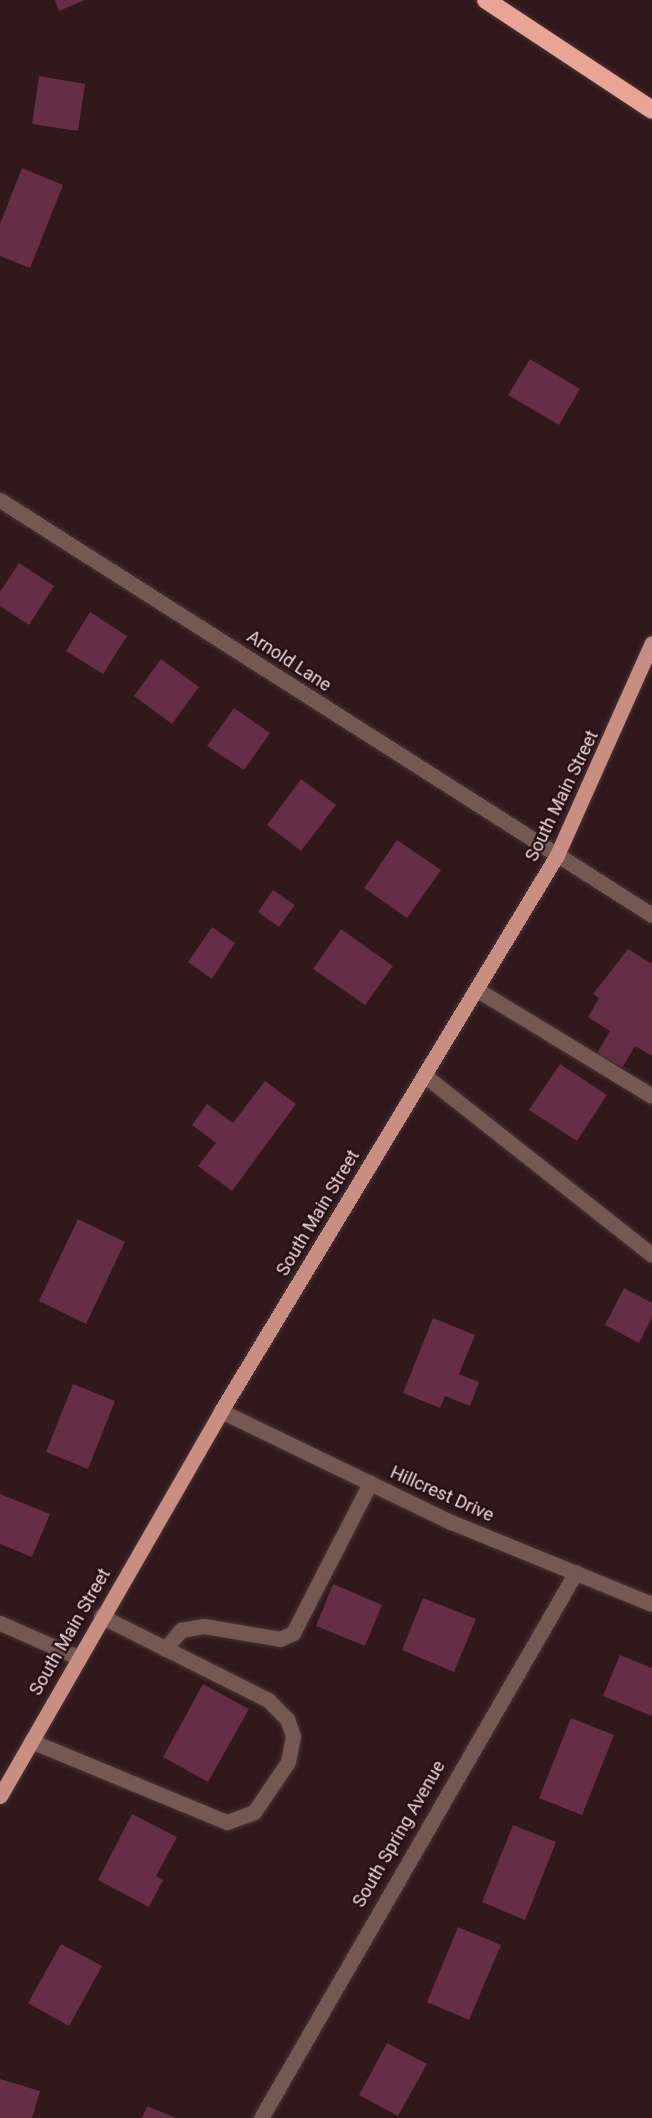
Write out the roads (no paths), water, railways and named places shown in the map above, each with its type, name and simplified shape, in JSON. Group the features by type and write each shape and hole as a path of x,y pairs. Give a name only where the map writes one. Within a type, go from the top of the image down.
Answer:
{"highway":[{"path":"486,0 652,110"}],"main road":[{"name":"South Main Street","path":"0,1796 77,1657 221,1411 557,855 652,643"}],"street":[{"name":"Arnold Lane","path":"0,500 652,915"},
{"path":"476,989 652,1096"},
{"path":"424,1075 652,1255"},
{"name":"Hillcrest Drive","path":"221,1411 370,1483 652,1604"},
{"path":"165,1648 181,1630 204,1626 280,1639 293,1633 370,1483"},
{"name":"South Spring Avenue","path":"261,2118 576,1572"},
{"path":"31,1741 209,1816 241,1821 254,1812 288,1762 293,1736 287,1719 268,1700 101,1616"},
{"path":"0,1623 77,1657"}]}
